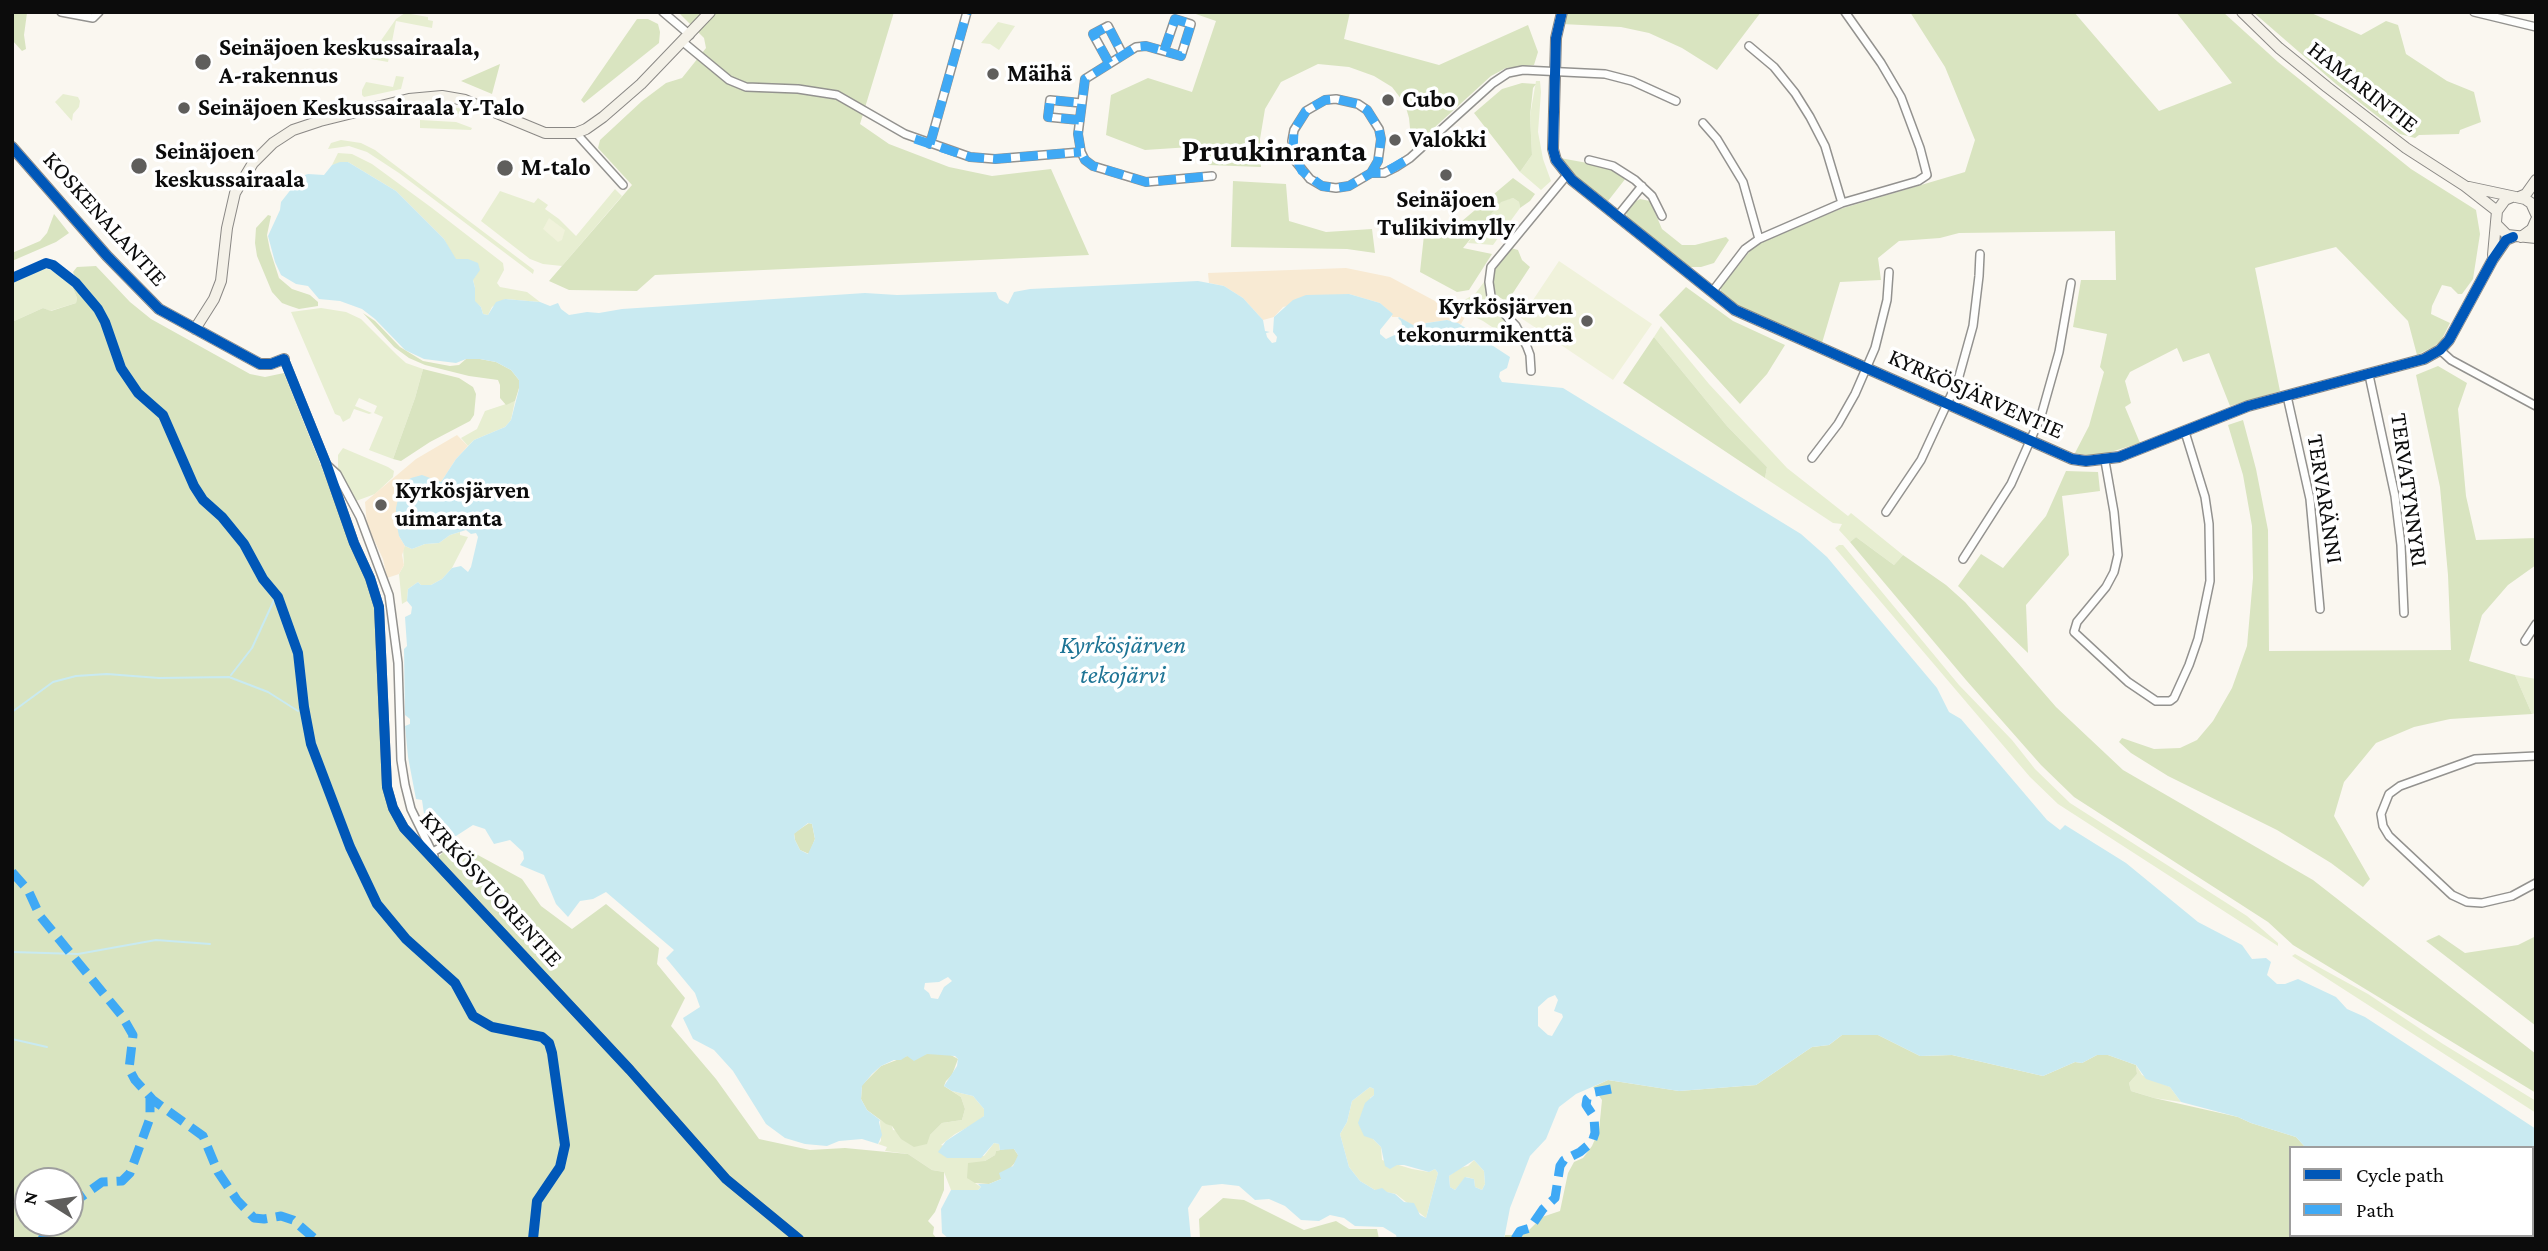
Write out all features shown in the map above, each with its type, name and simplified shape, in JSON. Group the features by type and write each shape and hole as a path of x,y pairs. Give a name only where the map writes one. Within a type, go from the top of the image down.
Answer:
{"street":[{"path":"64,13 93,18 99,12"},
{"path":"663,12 729,80 746,87 798,89 837,95 905,134 970,157 995,159 1081,152"},
{"path":"195,329 214,299 221,281 227,228 235,193 253,163 273,143 293,130 409,99 442,96 465,100 545,133 576,133 603,117 687,39 710,12"},
{"path":"930,144 967,12"},
{"name":"KYRKÖSJÄRVENTIE","path":"1562,12 1556,38 1553,149 1556,160 1567,175 1735,310 2072,459 2105,461 2236,410 2424,359 2440,350"},
{"path":"1712,292 1745,249 1759,239 1842,203 1918,181 1927,175 1901,97 1845,12"},
{"name":"HAMARINTIE","path":"2242,12 2279,48 2327,87 2406,148 2465,186 2497,211"},
{"path":"2474,12 2536,27"},
{"path":"1164,51 1175,19 1191,24 1181,56 1146,46 1136,47 1085,79 1079,120 1081,152 1085,160 1093,166 1146,182 1212,176"},
{"path":"1109,63 1093,34 1108,26 1123,55"},
{"path":"1749,46 1774,67 1810,117 1825,146 1842,203"},
{"path":"1371,173 1378,161 1381,139 1374,119 1367,110 1347,100 1336,99 1325,100 1306,111 1294,130 1292,141 1296,162 1310,179 1322,186 1335,188 1349,186 1371,173 1384,173 1410,158 1493,83 1508,73 1523,71 1605,74 1632,81 1676,101"},
{"path":"1079,120 1048,117 1050,100 1081,103"},
{"path":"1703,123 1717,139 1743,182 1759,239"},
{"path":"576,133 623,185"},
{"name":"KOSKENALANTIE","path":"12,147 145,297 159,309 260,364 271,364 284,359"},
{"path":"1589,160 1614,166 1642,186 1652,197 1662,216"},
{"path":"1531,371 1530,355 1516,326 1496,306 1491,296 1490,267 1567,175"},
{"path":"2493,259 2497,211 2505,200 2526,194 2536,180"},
{"path":"1618,217 1642,186"},
{"name":"HAMARINTIE","path":"2465,186 2515,197"},
{"path":"2515,197 2525,199 2535,209"},
{"path":"2536,222 2527,234 2506,240 2449,341 2440,350 2451,360 2536,406"},
{"path":"2497,225 2507,235 2536,238"},
{"path":"1886,512 1921,460 1958,380 1973,326 1980,254"},
{"path":"1812,458 1838,424 1866,369 1882,323 1889,272"},
{"path":"1963,559 2011,484 2031,441 2052,383 2071,283"},
{"name":"KYRKÖSVUORENTIE","path":"284,359 379,607 387,787 393,808 404,828 630,1070 726,1179 799,1239"},
{"name":"TERVATYNNYRI","path":"2369,375 2395,496 2401,545 2404,613"},
{"name":"TERVARÄNNI","path":"2287,396 2310,499 2320,609"},
{"path":"2105,461 2118,555 2114,572 2106,587 2077,622 2074,632 2128,682 2156,701 2170,701 2174,698 2189,665 2198,639 2210,582 2209,524 2205,497 2185,432"},
{"path":"326,463 337,474 359,517 384,580 393,612 401,760 411,809 430,853 440,848 448,837"},
{"path":"371,582 384,580"},
{"path":"2525,641 2536,624"},
{"path":"2536,756 2475,759 2400,786 2389,794 2381,814 2383,826 2389,836 2419,867 2452,895 2467,902 2482,903 2512,896 2536,883"}],"green space":[{"path":"12,12 27,13 24,35 26,49 22,51 12,40"},
{"path":"678,12 894,12 860,124 889,144 949,167 992,176 1051,169 1089,255 655,275 637,291 569,290 549,281 632,185 598,148 600,140 642,101 666,83 682,78 706,48 704,38"},
{"path":"1190,12 1350,12 1344,39 1439,65 1528,25 1538,52 1534,65 1506,68 1491,76 1412,148 1405,104 1392,87 1374,76 1349,67 1318,64 1281,82 1265,109 1260,139 1261,167 1208,165 1206,146 1145,150 1106,135 1111,95 1148,78 1192,92 1216,21"},
{"path":"1566,12 1761,12 1717,70 1682,48 1649,33 1621,27 1562,24"},
{"path":"1910,12 2074,12 2159,111 2232,83 2176,12 2223,12 2278,62 2411,169 2476,210 2480,234 2473,279 2462,294 2442,285 2432,306 2431,314 2450,323 2441,341 2417,355 2408,321 2336,247 2255,268 2280,391 2230,406 2209,353 2183,362 2177,348 2130,372 2125,381 2131,403 2125,407 2140,443 2104,454 2087,455 2075,453 2089,426 2104,372 2100,367 2107,334 2073,327 2081,280 2116,280 2115,231 1959,233 1940,238 1899,241 1878,258 1881,280 1840,282 1822,343 1745,310 1721,293 1721,287 1754,246 1840,209 1965,172 1975,140 1945,67"},
{"path":"2253,12 2309,12 2361,35 2386,21 2398,25 2406,54 2447,81 2474,92 2481,122 2460,130 2459,134 2419,135 2415,138 2400,134 2336,84"},
{"path":"405,13 428,17 428,20 433,21 432,28 396,21 388,62 371,59 396,19"},
{"path":"637,19 648,19 658,24 659,43 584,103 581,100"},
{"path":"998,22 1015,26 999,50 990,44 981,43"},
{"path":"500,64 492,94 461,81"},
{"path":"396,76 404,77 401,89 364,97 362,95 366,82 393,87"},
{"path":"1536,81 1540,81 1541,92 1538,132 1551,181 1541,190 1520,172 1532,155 1530,116"},
{"path":"1522,83 1536,84 1533,88 1530,116 1532,155 1520,172 1474,113 1502,89"},
{"path":"63,94 78,97 80,101 72,121 55,102"},
{"path":"440,105 470,110 470,115 427,111 396,115 395,111"},
{"path":"420,120 456,122 472,128 420,128"},
{"path":"341,140 361,143 375,150 534,270 533,274 367,152 349,146 328,149 331,143"},
{"path":"338,153 352,154 372,164 503,263 504,270 497,283 500,287 527,292 540,302 505,299 492,307 488,315 483,314 481,307 475,302 475,288 468,259 456,260 444,239 396,191 348,162 332,165"},
{"path":"1560,158 1604,166 1626,178 1608,201 1577,178"},
{"path":"1513,178 1535,194 1520,208 1519,202 1513,198 1501,202 1463,248 1492,254 1469,290 1457,292 1420,272 1424,235 1449,232"},
{"path":"1233,181 1286,184 1289,221 1326,232 1372,229 1375,253 1347,249 1231,247"},
{"path":"615,189 622,196 562,266 543,264 530,259 481,221 500,191 534,203 538,198 548,205 545,209 576,236"},
{"path":"1513,198 1519,202 1520,208 1493,245 1468,243 1501,201"},
{"path":"1640,199 1650,201 1662,229 1682,245 1695,245 1726,237 1729,240 1714,263 1689,267 1627,218 1626,212 1632,203"},
{"path":"54,214 69,233 56,242 12,261 12,253 40,241 47,233"},
{"path":"268,215 271,216 267,235 279,278 292,289 310,295 318,302 318,306 299,309 282,303 272,292 257,256 255,243 256,228"},
{"path":"549,218 565,230 562,240 558,242 543,229"},
{"path":"1511,248 1518,250 1522,260 1530,267 1507,302 1496,295 1492,285 1496,264"},
{"name":"Kyrkösjärven tekonurmikenttä","path":"1559,261 1652,324 1613,380 1521,318"},
{"path":"96,266 130,302 151,319 250,374 265,377 284,373 364,573 375,608 379,636 384,787 391,810 432,863 454,842 522,879 541,906 572,929 606,904 659,948 657,964 685,998 671,1026 716,1079 759,1139 810,1150 845,1148 908,1154 932,1170 944,1172 944,1190 928,1221 934,1227 933,1234 937,1239 12,1239 12,322 43,308 51,311 76,303 77,298 72,286 75,277 73,272 77,267"},
{"path":"45,268 58,273 72,286 77,298 76,303 50,311 43,308 12,322 12,283"},
{"path":"1484,282 1494,307 1512,326 1522,347 1483,321 1459,309 1459,303 1475,294"},
{"path":"1686,287 1733,321 1785,345 1767,374 1740,404 1659,315"},
{"path":"321,308 346,312 361,319 406,363 423,369 393,459 369,450 383,417 374,413 377,406 359,398 355,406 372,413 354,409 350,418 343,422 340,416 335,414 291,312"},
{"path":"363,313 375,321 400,347 423,361 450,366 459,365 466,359 480,359 496,362 511,370 519,380 515,401 506,405 500,398 498,380 469,376 425,365 409,358 394,347"},
{"path":"1661,326 1709,384 1787,468 1848,516 1851,513 1903,555 1894,565 1856,537 1850,542 1839,530 1842,524 1833,523 1765,478 1767,467 1727,426 1654,337"},
{"path":"1654,337 1727,426 1767,467 1765,478 1623,383"},
{"path":"2438,366 2467,383 2458,409 2466,496 2476,540 2536,538 2536,565 2508,585 2482,615 2469,661 2515,675 2532,714 2450,719 2414,727 2376,743 2344,782 2334,816 2370,879 2363,887 2331,863 2277,830 2168,776 2131,753 2119,742 2122,738 2154,749 2180,748 2197,740 2213,721 2232,688 2247,646 2253,578 2252,526 2243,475 2228,425 2243,420 2268,530 2269,651 2451,650 2440,487 2416,375"},
{"path":"423,369 459,378 473,387 476,394 474,415 470,421 401,461 393,459 415,398"},
{"path":"515,401 511,420 505,427 474,440 468,446 461,438 477,429 485,411"},
{"path":"343,448 388,467 394,471 393,477 375,494 356,501 338,469 338,455"},
{"path":"2066,471 2098,472 2100,491 2062,496 2069,555 2026,605 2028,653 1958,586 1981,554 2003,568 2046,516"},
{"path":"460,532 460,535 468,537 452,568 442,579 431,585 421,585 418,582 408,589 407,601 402,604 399,574 404,565 403,548 405,546 412,549 439,543"},
{"path":"1856,537 1894,565 1903,555 1946,585 1965,602 2056,707 2123,770 2313,880 2536,1054 2536,1093 2293,945 2268,922 2074,797 2041,765 1966,680 1850,542"},
{"path":"1843,545 1959,685 2012,740 2035,769 2070,803 2247,916 2278,943 2278,946 2058,804 2030,777 1835,548"},
{"path":"2515,675 2536,679 2536,713 2532,714"},
{"path":"809,823 812,824 815,839 809,854 800,850 794,833"},
{"path":"2439,935 2465,953 2518,945 2536,936 2536,1026 2426,941"},
{"path":"2295,954 2368,994 2536,1101 2536,1113 2292,956"},
{"path":"1842,1035 1878,1035 1920,1056 1952,1055 2043,1076 2075,1062 2082,1063 2097,1055 2108,1055 2136,1065 2137,1074 2129,1083 2131,1091 2238,1117 2296,1137 2304,1146 2289,1146 2289,1237 2421,1239 1504,1239 1505,1235 1519,1235 1528,1231 1542,1217 1560,1211 1568,1173 1574,1162 1583,1158 1592,1146 1599,1130 1602,1100 1593,1087 1608,1080 1679,1091 1756,1085 1812,1047 1829,1045"},
{"path":"949,1054 958,1059 944,1086 961,1097 965,1109 962,1120 942,1123 930,1135 927,1144 914,1147 901,1139 892,1126 867,1110 861,1099 862,1085 881,1066 907,1056"},
{"path":"2136,1065 2142,1075 2170,1087 2181,1102 2131,1091 2129,1083 2137,1074"},
{"path":"1370,1087 1374,1089 1374,1095 1370,1098 1373,1139 1381,1147 1382,1160 1429,1172 1435,1169 1438,1173 1426,1218 1396,1194 1375,1190 1360,1181 1349,1167 1340,1134 1347,1122 1352,1101"},
{"path":"952,1091 973,1096 984,1109 984,1116 941,1145 984,1156 994,1143 999,1144 1000,1150 985,1161 975,1183 981,1187 978,1190 951,1190 944,1172 932,1170 908,1154 885,1151 887,1147 878,1144 881,1141 880,1120 892,1126 893,1130 930,1135 942,1123 962,1120 965,1109 961,1097"},
{"path":"1014,1149 1018,1159 1001,1179 989,1184 975,1183 967,1178 968,1163 985,1161 995,1155 996,1151"},
{"path":"1474,1160 1484,1171 1485,1184 1482,1190 1475,1187 1474,1179 1466,1177 1455,1190 1450,1187 1449,1176"},
{"path":"1223,1198 1244,1200 1304,1230 1336,1221 1349,1229 1377,1229 1379,1239 1200,1239 1199,1219"}],"sand":[{"path":"1346,268 1390,277 1465,317 1461,324 1447,320 1412,325 1399,317 1392,317 1380,303 1349,294 1283,307 1274,317 1263,320 1243,298 1224,286 1209,283 1208,273"},
{"name":"Kyrkösjärven uimaranta","path":"457,435 468,446 441,482 429,479 399,536 405,546 402,555 404,565 399,574 387,578 383,559 367,525 365,502 416,459"}],"water":[{"name":"Kyrkösjärven tekojärvi","path":"348,162 396,191 444,239 456,259 468,259 478,263 480,270 473,280 475,301 483,314 488,315 496,302 505,299 540,302 550,306 558,303 569,315 865,293 897,295 996,292 999,299 1008,304 1014,292 1030,289 1198,281 1224,286 1243,298 1263,320 1265,331 1270,332 1266,333 1267,337 1272,343 1276,342 1277,337 1273,332 1274,317 1293,300 1306,295 1349,294 1380,303 1393,314 1380,330 1380,334 1386,339 1401,332 1403,327 1399,317 1413,325 1447,320 1458,323 1510,357 1507,368 1500,372 1502,382 1563,388 1801,534 1827,557 1937,688 1949,712 1961,719 2047,820 2060,830 2065,825 2126,863 2198,922 2242,945 2252,959 2266,958 2271,962 2267,975 2277,984 2298,979 2336,997 2347,1009 2365,1017 2536,1129 2536,1239 2420,1237 2534,1237 2534,1146 2304,1146 2296,1137 2238,1117 2181,1102 2170,1087 2146,1079 2136,1065 2108,1055 2097,1055 2082,1063 2075,1062 2043,1076 1952,1055 1920,1056 1878,1035 1842,1035 1829,1045 1812,1047 1756,1085 1679,1091 1608,1080 1576,1094 1559,1107 1546,1139 1530,1156 1510,1208 1504,1239 1397,1239 1396,1235 1383,1227 1355,1226 1344,1218 1330,1215 1319,1221 1301,1220 1285,1206 1269,1199 1255,1200 1239,1186 1222,1184 1202,1186 1188,1208 1191,1239 949,1239 942,1233 941,1209 951,1190 978,1190 981,1187 978,1184 989,1184 1001,1179 999,1173 1013,1166 1018,1155 1014,1149 1000,1150 999,1144 994,1143 981,1158 947,1158 938,1152 946,1141 984,1116 984,1109 973,1096 952,1091 944,1086 957,1066 958,1059 955,1056 927,1054 914,1061 907,1056 881,1066 872,1074 862,1086 861,1099 867,1110 880,1120 882,1135 878,1144 862,1139 839,1141 827,1146 805,1144 785,1138 766,1124 733,1071 714,1050 693,1039 683,1018 700,1007 695,993 666,958 674,950 606,892 593,899 580,901 568,917 556,904 544,875 520,865 524,859 523,852 510,840 494,844 485,829 473,825 456,836 446,834 424,814 422,800 416,799 405,726 410,724 410,719 405,715 404,649 407,646 405,617 411,614 412,607 407,601 408,589 418,582 421,585 431,585 442,579 452,568 461,566 468,572 478,537 476,533 471,534 466,530 450,535 439,543 412,549 405,546 399,536 396,508 401,486 411,478 422,475 441,482 456,459 474,440 505,427 511,420 519,380 511,370 496,362 466,359 456,363 424,359 405,350 362,309 340,301 319,299 308,286 296,284 281,275 268,236 281,202 296,178 308,174 324,175 332,165","holes":["808,823 812,824 815,839 808,854 800,850 794,834","948,977 952,981 944,987 938,999 931,998 924,989 925,983 939,982","1555,995 1558,1000 1554,1011 1563,1017 1552,1036 1538,1026 1538,1007","1370,1087 1374,1089 1374,1095 1365,1103 1358,1123 1364,1136 1373,1139 1381,1147 1385,1166 1390,1169 1404,1165 1429,1172 1435,1169 1438,1173 1426,1218 1420,1215 1414,1203 1404,1202 1382,1188 1375,1190 1360,1181 1349,1167 1340,1134 1347,1122 1352,1101","1474,1160 1484,1171 1485,1184 1482,1190 1475,1187 1474,1179 1465,1177 1455,1190 1450,1187 1449,1176"]}],"waterway":[{"path":"231,675 252,648 275,598"},
{"path":"12,712 53,682 76,676 107,674 159,678 229,677 268,692 298,711"},
{"path":"12,952 78,954 156,940 210,944"},
{"path":"12,1039 47,1047"}],"marked path":[{"path":"930,144 967,12"},
{"path":"1164,51 1175,19 1191,24 1181,56 1146,46 1136,47 1085,79 1078,134 1081,152 1085,160 1093,166 1146,182 1212,176"},
{"path":"1109,63 1093,34 1108,26 1123,55"},
{"path":"1371,173 1378,161 1381,139 1379,129 1367,110 1358,104 1336,99 1325,100 1306,111 1294,130 1293,152 1302,171 1322,186 1349,186 1371,173 1384,173 1410,158"},
{"path":"1079,120 1048,117 1050,100 1081,103"},
{"path":"915,139 970,157 995,159 1081,152"},
{"path":"12,872 28,890 40,916 122,1016 133,1035 129,1069 135,1080 153,1100 203,1136 218,1172 237,1200 254,1218 281,1216 293,1220 315,1239"},
{"path":"1515,1239 1520,1231 1530,1228 1543,1209 1555,1198 1560,1166 1564,1160 1592,1142 1595,1133 1594,1117 1586,1105 1587,1099 1595,1092 1611,1089"},
{"path":"84,1195 102,1182 122,1181 130,1173 150,1118 150,1096"}],"cycle path":[{"path":"1562,12 1556,38 1553,149 1556,160 1572,180 1735,310 2072,459 2086,461 2119,457 2248,406 2424,359 2440,350 2449,340 2493,259 2506,240 2513,237"},
{"path":"12,147 107,256 159,309 260,364 271,364 284,359 379,607 387,787 393,808 404,828 630,1070 726,1179 799,1239"},
{"path":"12,278 46,263 53,265 76,283 98,309 121,368 138,393 163,415 194,486 203,500 222,517 244,544 263,579 278,597 298,653 311,744 350,847 377,904 406,939 455,983 473,1016 492,1027 542,1037 549,1043 565,1145 560,1167 537,1201 533,1239"}],"place":[{"name":"Seinäjoen keskussairaala, A-rakennus","path":"203,62"},
{"name":"Mäihä","path":"993,74"},
{"name":"Cubo","path":"1388,100"},
{"name":"Seinäjoen Keskussairaala Y-Talo","path":"184,108"},
{"name":"Valokki","path":"1395,140"},
{"name":"Seinäjoen keskussairaala","path":"139,166"},
{"name":"M-talo","path":"505,168"},
{"name":"Seinäjoen Tulikivimylly","path":"1446,175"},
{"name":"Kyrkösjärven tekonurmikenttä","path":"1587,321"},
{"name":"Kyrkösjärven uimaranta","path":"381,505"}],"district":[{"name":"Pruukinranta","path":"1274,151"}]}
